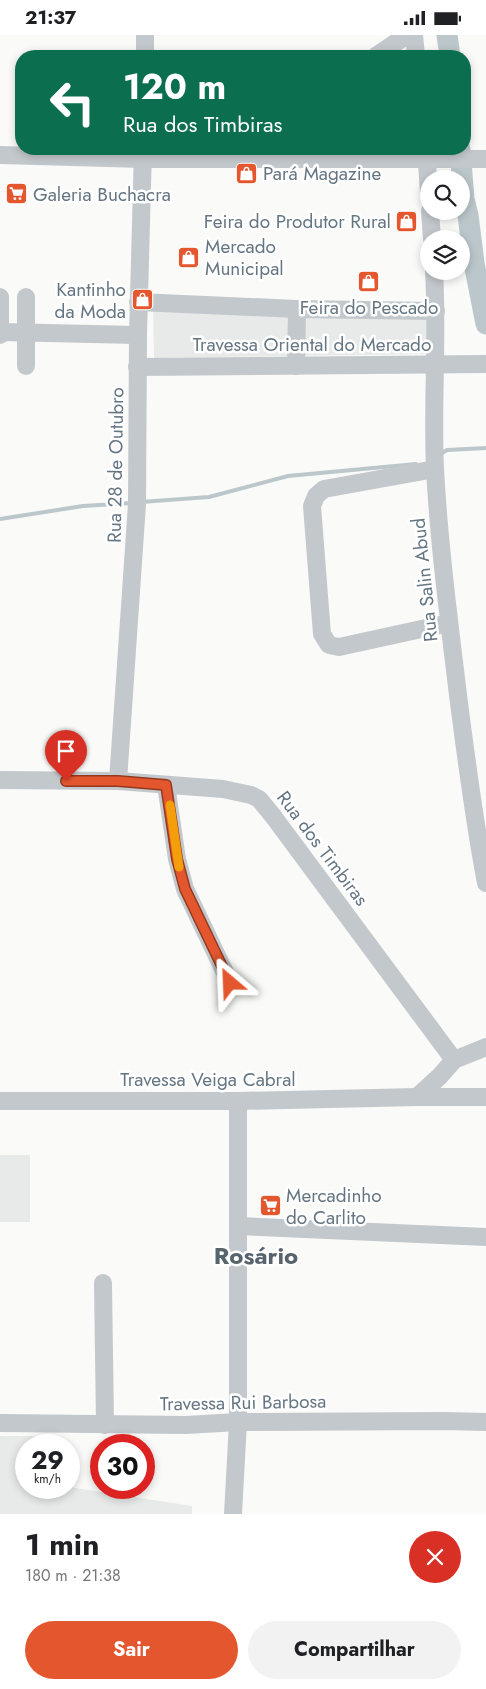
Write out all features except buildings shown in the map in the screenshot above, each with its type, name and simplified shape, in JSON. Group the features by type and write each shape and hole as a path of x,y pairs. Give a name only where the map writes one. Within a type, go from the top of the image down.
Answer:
{"street":[{"path":"145,35 145,50"},
{"path":"385,50 407,35"},
{"path":"414,35 415,50"},
{"path":"0,155 15,155"},
{"name":"Rua 28 de Outubro","path":"118,781 138,505 137,367 143,155"},
{"path":"159,155 224,159 386,155"},
{"path":"224,159 230,155"},
{"path":"426,155 427,170"},
{"path":"431,155 449,159 477,159"},
{"name":"Rua Salin Abud","path":"434,280 435,469 449,623 464,744 486,883"},
{"path":"0,297 0,334 138,335"},
{"path":"26,297 26,366"},
{"path":"138,302 297,309 436,311"},
{"path":"296,366 297,309"},
{"name":"Travessa Oriental do Mercado","path":"137,367 481,364"},
{"path":"435,469 324,489 316,496 312,506 322,634 330,645 339,647 449,623"},
{"name":"Rua dos Timbiras","path":"0,780 118,781 242,792 259,799 273,815 454,1060"},
{"path":"166,785 180,874 185,889 230,983"},
{"path":"417,1097 454,1060 486,1047"},
{"name":"Travessa Veiga Cabral","path":"0,1101 238,1101 486,1097"},
{"path":"233,1514 238,1422 238,1101"},
{"path":"238,1225 486,1237"},
{"path":"103,1283 104,1425"},
{"name":"Travessa Rui Barbosa","path":"0,1423 186,1425 238,1422 486,1422"}],"shaded area":[{"path":"153,306 434,318 435,354 154,358"},
{"path":"0,1155 30,1155 30,1222 0,1222"},
{"path":"0,1436 15,1436 15,1499 80,1499 80,1489 90,1490 90,1499 147,1499 192,1506 192,1514 0,1514"}],"waterway":[{"path":"447,35 449,50"},
{"path":"460,155 464,199 486,324"},
{"path":"440,454 447,450 486,448"},
{"path":"141,502 209,497 288,476 416,464"},
{"path":"0,519 83,506 132,503"}],"slow traffic":[{"path":"170,805 179,867"}],"place":[{"name":"Pará Magazine","path":"247,173"},
{"name":"Galeria Buchacra","path":"17,194"},
{"name":"Feira do Produtor Rural","path":"407,221"},
{"name":"Mercado Municipal","path":"189,257"},
{"name":"Feira do Pescado","path":"369,281"},
{"name":"Kantinho da Moda","path":"142,300"},
{"name":"Mercadinho do Carlito","path":"270,1206"}],"district":[{"name":"Rosário","path":"256,1256"}],"route":[{"path":"66,781 118,781 166,785 180,874 185,889 230,983"}]}
